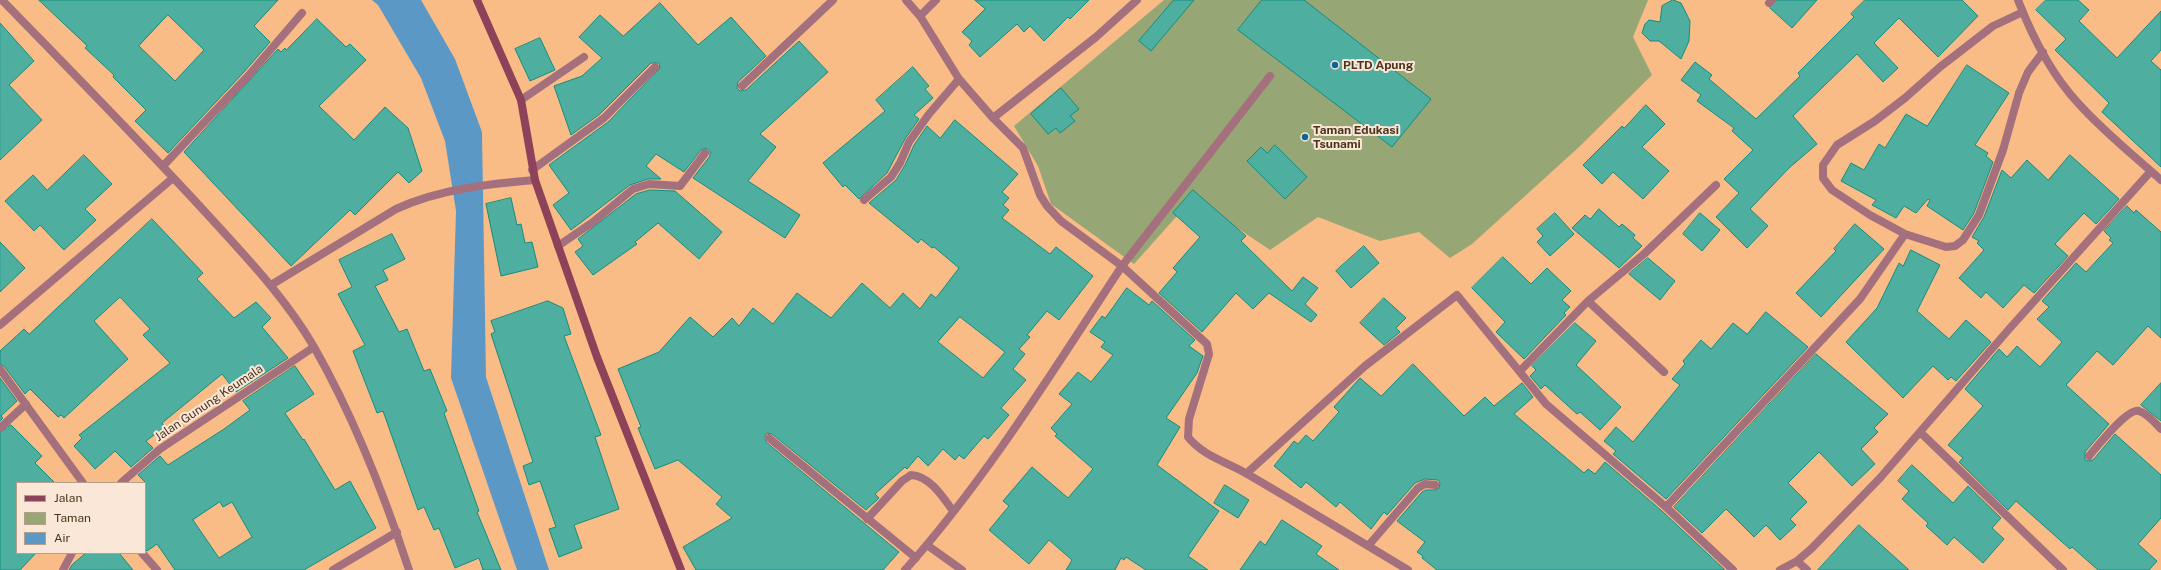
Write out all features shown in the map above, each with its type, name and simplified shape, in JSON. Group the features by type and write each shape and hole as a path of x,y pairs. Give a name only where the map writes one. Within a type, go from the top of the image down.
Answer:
{"street":[{"path":"2,0 163,166 271,284 314,347 352,424 397,532 409,570"},
{"path":"477,0 521,100 532,170 535,180 597,357 681,570"},
{"path":"742,86 833,0"},
{"path":"906,0 920,16 959,79 1023,148 1040,195 1047,206 1061,221 1122,266 1207,344 1209,354 1189,419 1188,437 1206,454 1247,473 1408,570"},
{"path":"920,16 936,0"},
{"path":"994,118 1096,37 1137,0"},
{"path":"2018,0 2042,52 2062,84 2078,104 2161,180"},
{"path":"163,166 248,76 302,12"},
{"path":"2023,12 1992,26 1969,43 1875,121 1836,145 1823,165 1823,178 1832,190 1870,215 1905,234 1946,247 1955,246 1963,240 1979,215 1994,177 2019,93 2028,72 2042,52"},
{"path":"521,100 584,58"},
{"path":"532,170 604,118 655,67"},
{"path":"905,570 954,511 1028,408 1122,266 1270,76"},
{"path":"864,200 890,177 900,163 909,142 929,114 959,79"},
{"path":"558,246 593,222 633,189 649,184 680,186 704,153"},
{"path":"1780,570 1797,561 1811,550 1880,478 2010,328 2151,171"},
{"path":"0,325 173,178"},
{"path":"271,284 396,209 416,200 487,184 535,180"},
{"path":"1520,371 1588,301 1644,254 1716,185"},
{"path":"1666,507 1860,299 1905,234"},
{"path":"1247,473 1365,366 1457,295 1546,404 1666,507 1733,570"},
{"path":"1588,301 1664,372"},
{"name":"Jalan Gunung Keumala","path":"122,482 160,450 314,347"},
{"path":"0,369 83,482"},
{"path":"0,428 26,404"},
{"path":"2089,456 2120,421 2131,412 2140,411 2161,429"},
{"path":"1920,432 2063,570"},
{"path":"769,438 916,558"},
{"path":"867,519 902,481 911,475 921,477 929,483 938,491 954,511"},
{"path":"1368,546 1418,488 1425,484 1435,485"},
{"path":"333,570 397,532"},
{"path":"927,545 962,570"},
{"path":"63,570 71,554"},
{"path":"143,554 157,570"},
{"path":"1797,561 1806,570"}],"green space":[{"name":"Taman Edukasi Tsunami","path":"1164,0 1648,0 1633,37 1652,75 1578,148 1472,244 1450,258 1419,232 1380,241 1318,217 1270,250 1193,198 1134,264 1051,204 1038,166 1014,126"}],"water":[{"path":"372,0 421,0 455,59 482,132 486,377 549,570 517,570 451,378 456,211 445,141 421,78 378,5"}],"building":[{"path":"39,0 278,0 254,26 270,42 168,153 135,121 146,110 113,77 114,75 85,48 87,46","holes":["168,15 204,50 175,81 139,46"]},
{"path":"975,0 1089,0 1070,19 1068,17 1044,41 1030,26 1024,32 1017,24 980,57 969,45 972,41 962,32 985,9"},
{"path":"1174,0 1194,0 1151,51 1139,41"},
{"name":"PLTD Apung","path":"1262,0 1304,0 1431,99 1392,147 1238,30"},
{"path":"1673,0 1681,3 1690,21 1689,41 1681,59 1659,41 1650,41 1642,33 1645,24 1649,20 1660,22 1662,6"},
{"path":"1777,0 1817,0 1792,28 1770,8"},
{"path":"1865,0 1962,0 1978,16 1938,57 1899,18 1874,43 1898,68 1883,82 1857,54 1793,116 1817,144 1789,168 1750,209 1768,226 1747,248 1716,217 1739,193 1724,179 1753,150 1732,131 1734,128 1697,101 1701,95 1681,80 1695,62 1712,75 1709,79 1756,119 1800,76 1798,73 1854,17 1851,14"},
{"path":"2046,0 2078,0 2089,10 2079,21 2117,58 2161,11 2161,50 2151,61 2161,70 2161,167 2102,112 2109,103 2055,50 2066,39 2036,10"},
{"path":"660,3 698,45 731,17 766,56 738,82 737,88 740,91 746,90 799,41 828,72 760,134 776,147 748,181 800,215 785,238 693,178 710,156 710,151 706,148 701,150 684,172 656,154 646,166 661,179 648,179 630,185 571,230 553,205 569,193 549,165 608,122 660,68 659,63 651,63 600,114 571,135 554,86 582,76 602,58 579,37 600,15 623,36"},
{"path":"317,19 346,47 350,44 366,60 319,106 354,140 385,107 408,128 422,171 409,183 398,172 355,215 350,210 291,266 184,152 278,49 281,52 285,48 286,50"},
{"path":"0,23 34,61 9,85 42,120 0,160"},
{"path":"540,38 555,70 530,81 515,49"},
{"path":"1967,65 2009,93 1975,145 1988,153 1986,156 1993,162 1974,213 1963,230 1927,206 1930,200 1928,199 1916,213 1904,206 1896,218 1872,205 1876,200 1841,181 1851,163 1864,170 1879,144 1885,148 1906,114 1927,126"},
{"path":"913,67 929,86 925,89 933,98 914,115 919,119 905,139 887,173 859,199 845,185 843,187 823,163 885,111 876,100"},
{"path":"1061,88 1079,109 1070,116 1075,121 1060,133 1056,128 1048,134 1031,114"},
{"path":"1646,105 1665,124 1642,147 1669,171 1643,199 1613,172 1602,184 1583,165 1622,126 1624,128"},
{"path":"955,120 1018,174 1002,192 1009,198 1003,205 1009,210 1002,218 1050,254 1056,247 1093,276 1059,320 1047,311 1027,335 1030,337 1019,349 1025,354 1013,369 1026,380 1001,408 1009,415 988,439 984,436 964,459 959,455 955,460 943,449 928,466 918,456 907,469 905,467 875,494 879,498 866,510 772,434 767,433 765,435 766,442 899,552 883,570 696,570 683,547 732,518 716,504 722,497 678,460 655,469 638,428 641,427 618,369 659,352 690,317 713,337 732,318 739,326 753,308 773,324 797,293 831,318 862,283 890,308 903,293 920,309 931,294 936,298 959,268 934,247 932,248 921,239 918,243 869,203 896,180 914,145 927,126 940,138","holes":["960,317 1005,352 983,378 938,342"]},
{"path":"1275,145 1307,177 1285,199 1247,161 1261,147 1267,153"},
{"path":"84,155 112,184 85,209 96,220 64,250 40,225 34,231 5,201 33,175 47,190"},
{"path":"2070,155 2119,199 2096,224 2084,213 2055,244 2068,256 2034,293 2024,285 2003,308 1986,292 1981,298 1959,278 1984,250 1977,243 1979,241 1972,237 1984,217 2002,170 2011,178 2027,160 2048,180"},
{"path":"650,190 675,191 722,232 699,259 658,223 635,242 637,244 593,275 575,252 583,246 578,239 636,194"},
{"path":"1193,190 1246,236 1241,241 1292,291 1303,277 1318,288 1305,304 1317,315 1311,322 1269,293 1253,309 1236,293 1202,332 1159,293 1177,272 1173,268 1200,237 1173,213"},
{"path":"511,198 517,225 521,224 525,243 532,242 538,267 501,276 486,204"},
{"path":"2127,206 2134,213 2136,210 2161,232 2161,338 2148,326 2113,365 2097,351 2066,385 2109,424 2085,452 2085,460 2093,460 2115,434 2161,475 2161,518 2138,544 2157,561 2149,570 2098,570 2072,547 2070,549 2016,501 2008,510 1959,462 1963,458 1948,445 1983,406 1965,389 1999,349 2007,357 2017,346 2040,367 2062,342 2037,319 2049,307 2042,301 2076,263 2086,272 2113,243 2109,240 2111,238 2104,231"},
{"path":"1599,209 1619,227 1622,224 1635,235 1633,238 1642,246 1619,268 1572,228 1585,215 1590,219"},
{"path":"1555,213 1574,234 1550,256 1537,242 1543,236 1537,229"},
{"path":"1700,213 1720,230 1702,251 1683,234"},
{"path":"152,219 203,273 197,279 234,318 256,302 271,318 262,327 288,358 236,392 222,374 162,423 165,427 146,441 153,448 131,467 115,451 95,469 74,446 82,438 79,435 170,363 143,335 150,329 120,297 94,321 128,359 64,418 61,415 58,417 30,389 25,394 4,366 0,364 0,351 24,329 29,334"},
{"path":"1855,224 1884,249 1821,317 1796,293 1836,251 1834,249"},
{"path":"392,234 405,259 383,270 388,280 375,286 399,332 407,329 424,371 430,369 447,411 444,413 479,511 477,512 501,570 483,570 479,558 455,568 439,528 434,530 424,507 418,510 383,411 377,413 353,351 365,345 338,294 352,287 339,260"},
{"path":"0,242 25,268 0,292"},
{"path":"1364,246 1379,263 1351,288 1336,271"},
{"path":"1911,250 1940,265 1917,311 1949,339 1966,320 1991,342 1956,381 1951,377 1948,380 1933,366 1903,398 1846,342 1877,308 1899,263 1903,266"},
{"path":"1503,257 1531,284 1547,268 1571,291 1562,300 1570,307 1564,313 1566,315 1524,359 1496,332 1505,322 1472,288"},
{"path":"1648,258 1675,281 1660,300 1629,274"},
{"path":"1127,288 1149,305 1152,301 1195,340 1189,346 1203,356 1197,373 1166,418 1180,427 1157,465 1219,511 1188,556 1208,570 1146,570 1126,557 1124,560 1121,558 1115,570 1066,570 1072,560 1049,540 1029,564 989,530 1009,506 1003,501 1032,467 1068,498 1093,469 1055,436 1057,434 1051,428 1072,404 1059,394 1078,372 1091,382 1113,355 1101,347 1105,342 1090,332 1102,316 1105,318"},
{"path":"1384,298 1406,318 1396,328 1400,332 1384,345 1360,323"},
{"path":"548,301 563,308 571,334 564,336 601,435 595,437 619,509 574,525 582,548 559,557 549,529 556,527 540,481 529,485 523,466 533,462 491,334 495,332 491,321"},
{"path":"1766,312 1808,347 1666,499 1613,454 1616,451 1604,441 1616,427 1633,442 1680,385 1672,379 1685,364 1683,361 1701,340 1711,349 1733,323 1747,334"},
{"path":"1575,323 1596,341 1576,365 1621,407 1600,430 1580,412 1577,414 1545,385 1541,389 1530,376 1536,370 1532,366"},
{"path":"1816,354 1888,414 1874,428 1878,432 1861,449 1875,464 1852,486 1819,452 1788,483 1807,502 1790,519 1796,525 1780,540 1766,525 1754,537 1726,509 1702,533 1674,507"},
{"path":"1413,364 1464,416 1485,397 1494,406 1522,383 1533,397 1514,414 1584,473 1588,469 1595,474 1605,462 1662,511 1725,570 1437,570 1417,552 1425,542 1397,521 1422,492 1439,488 1440,483 1438,480 1425,479 1415,483 1387,515 1384,512 1371,529 1340,502 1336,507 1306,482 1301,488 1274,466 1294,441 1298,444 1306,435 1313,441 1339,412 1334,407 1360,378 1381,396"},
{"path":"295,366 314,394 285,413 303,440 304,439 335,490 350,481 376,528 304,570 175,570 157,544 147,551 146,550 146,482 138,475 160,456 168,465 224,429 250,410 243,401","holes":["220,502 223,507 232,502 252,537 219,558 193,520"]},
{"path":"0,378 17,401 1,416 3,418 0,421"},
{"path":"2161,383 2161,421 2141,405"},
{"path":"11,425 42,456 35,463 54,482 16,482 16,554 35,554 20,570 0,570 0,433"},
{"path":"1912,465 1953,503 1968,486 2001,518 1992,528 2004,539 1983,563 1954,537 1947,545 1926,526 1928,523 1902,499 1909,491 1898,481"},
{"path":"1225,485 1249,500 1238,518 1214,503"},
{"path":"1282,520 1322,546 1316,554 1339,570 1240,570 1260,541 1265,545"},
{"path":"1859,525 1909,570 1818,570"},
{"path":"85,554 120,554 133,570 69,570 72,565"}],"place":[{"name":"PLTD Apung","path":"1335,65"},
{"name":"Taman Edukasi Tsunami","path":"1305,137"}]}
